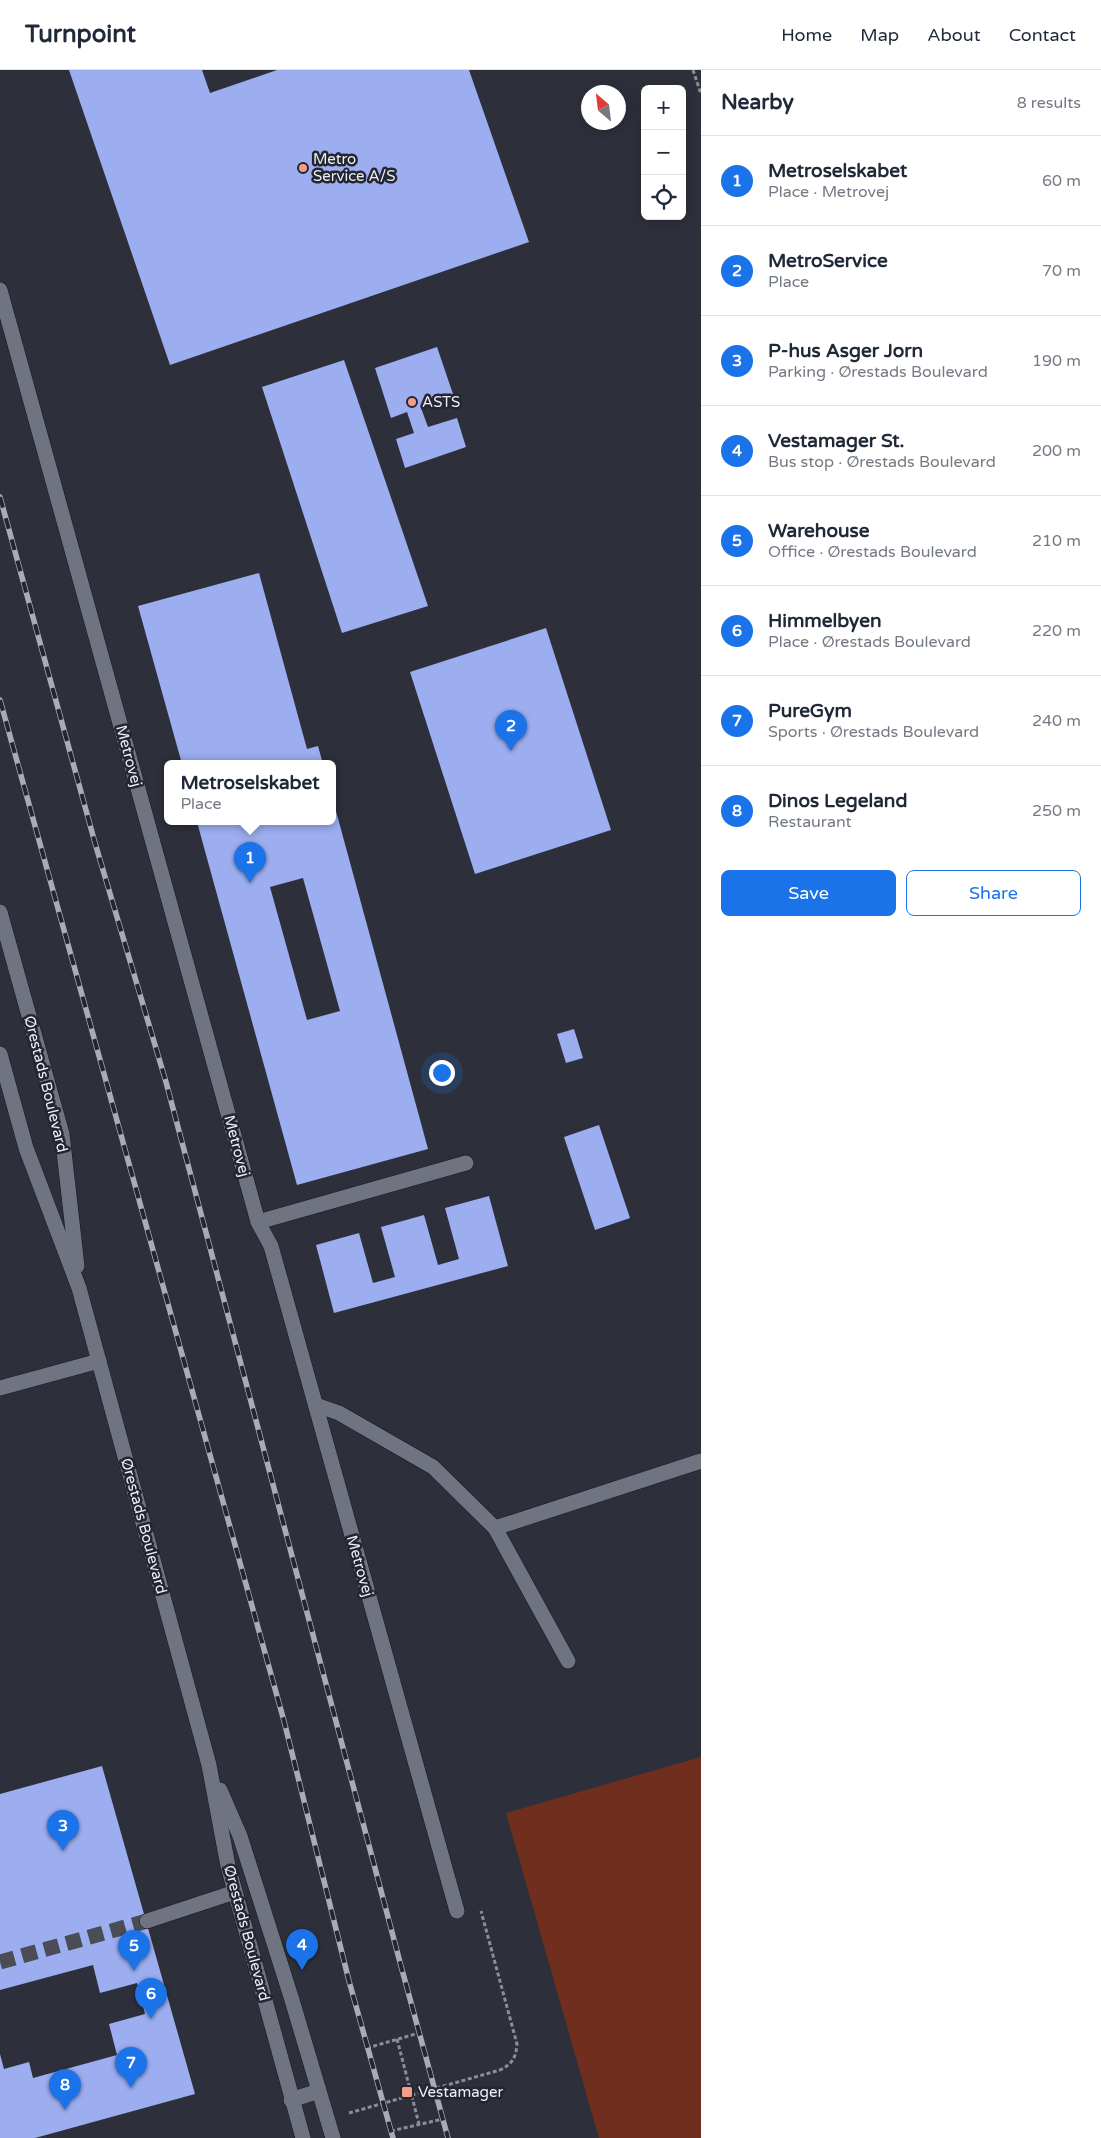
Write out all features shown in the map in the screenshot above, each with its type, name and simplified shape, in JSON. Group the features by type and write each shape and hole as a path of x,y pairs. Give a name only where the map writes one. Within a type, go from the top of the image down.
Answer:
{"street":[{"name":"Metrovej","path":"0,290 258,1222 271,1246 457,1911"},
{"name":"Ørestads Boulevard","path":"0,912 62,1134 79,1288"},
{"name":"Ørestads Boulevard","path":"0,1054 26,1148 79,1288 100,1361 209,1765 226,1857 235,1892 303,2138"},
{"path":"258,1222 466,1163"},
{"path":"0,1388 100,1361"},
{"path":"316,1405 339,1413 433,1467 496,1528 568,1661"},
{"path":"496,1528 701,1461"},
{"name":"Ørestads Boulevard","path":"209,1765 240,1836 333,2138"},
{"path":"147,1921 235,1892"},
{"path":"291,2100 319,2091"}],"path":[{"path":"693,70 701,94"},
{"path":"367,2048 419,2033"},
{"path":"397,2039 419,2124"},
{"path":"391,2131 443,2119"}],"shaded area":[{"path":"701,1757 701,2138 599,2138 506,1813"}],"building":[{"name":"Metro Service A/S","path":"69,70 202,70 210,93 277,70 469,70 529,242 170,365"},
{"name":"ASTS","path":"437,347 454,397 421,408 428,427 457,418 466,447 405,468 396,439 414,433 407,412 391,418 375,368"},
{"path":"344,360 428,606 342,633 262,387"},
{"path":"259,573 307,749 318,746 322,760 181,760 138,606"},
{"path":"546,628 611,830 475,874 410,672"},
{"path":"336,811 428,1149 297,1185 198,825 336,825","holes":["303,878 340,1011 307,1020 270,887"]},
{"path":"574,1029 583,1058 566,1063 557,1034"},
{"path":"599,1125 630,1218 595,1230 564,1137"},
{"path":"489,1196 508,1266 334,1313 316,1245 359,1233 373,1283 395,1277 381,1227 424,1215 438,1265 459,1259 445,1208"},
{"path":"102,1766 195,2094 35,2138 0,2138 0,2054 4,2069 29,2062 33,2078 117,2055 109,2024 145,2014 137,1983 100,1993 93,1965 0,1990 0,1794"}],"tunnel":[{"path":"0,1962 147,1921"}],"railway":[{"path":"0,497 95,843 166,1082 448,2138"},
{"path":"0,700 284,1721 349,1981 393,2138"}],"place":[{"name":"Metro Service A/S","path":"303,168"},
{"name":"ASTS","path":"412,402"},
{"name":"MetroService","path":"511,751"},
{"name":"Metroselskabet","path":"250,883"},
{"name":"P-hus Asger Jorn","path":"63,1851"},
{"name":"Vestamager St.","path":"302,1970"},
{"name":"Warehouse","path":"134,1971"},
{"name":"Himmelbyen","path":"151,2019"},
{"name":"PureGym","path":"131,2088"},
{"name":"Vestamager","path":"407,2092"},
{"name":"Dinos Legeland","path":"65,2110"}]}
